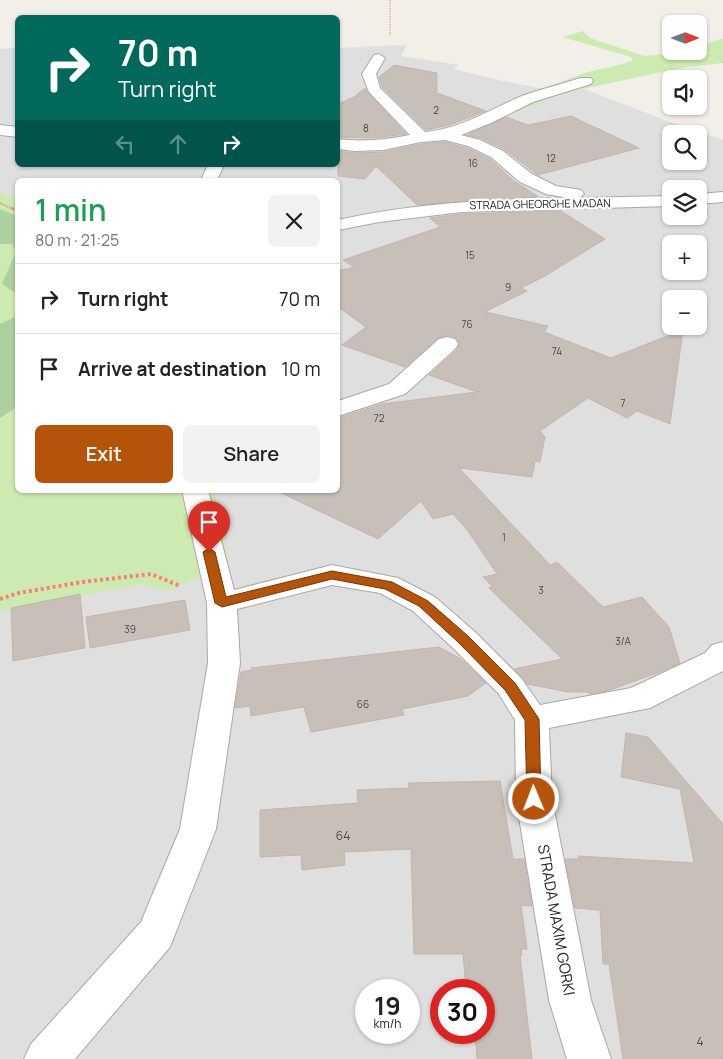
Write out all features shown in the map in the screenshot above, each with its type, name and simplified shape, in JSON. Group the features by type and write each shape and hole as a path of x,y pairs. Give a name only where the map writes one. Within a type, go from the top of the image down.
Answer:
{"street":[{"path":"379,58 368,74 374,89 421,137"},
{"path":"340,144 383,145 421,137 445,135 486,120 528,99 586,81"},
{"path":"0,130 15,132"},
{"name":"STRADA GHEORGHE MADAN","path":"445,135 474,143 497,154 526,178 552,190 623,202"},
{"path":"707,199 723,197"},
{"name":"STRADA GHEORGHE MADAN","path":"340,225 420,210 459,206 503,203 662,201"},
{"path":"340,408 397,389 447,344"},
{"path":"46,1059 156,934 198,829 224,663 222,603 204,535 197,493"},
{"path":"222,603 332,575 388,585 424,604 464,640 510,686 532,719 638,699 716,661 723,652"},
{"name":"STRADA MAXIM GORKI","path":"532,719 534,799 570,1000 589,1059"}],"path":[{"path":"379,58 392,29 388,5 390,0"},
{"path":"0,203 15,209"},
{"path":"0,599 19,592 151,574 222,603"}],"shaded area":[{"path":"407,45 401,56 459,65 453,69 545,89 565,84 581,88 680,125 662,125 662,170 707,170 707,134 723,140 723,1059 0,1059 0,49 15,48 15,167 340,167 340,48"}],"green space":[{"path":"583,31 590,38 644,56 662,54 662,60 708,60 708,44 723,38 723,63 662,70 662,72 551,98 483,126 484,139 455,128 552,85 585,73 633,60 631,57 562,37"},
{"path":"0,193 15,198 15,317 0,324"},
{"path":"0,209 15,215 15,250 12,244 0,244"},
{"path":"15,254 15,292 2,284"},
{"path":"15,317 15,408 0,418 0,324"},
{"path":"15,408 15,493 215,493 229,564 167,591 143,584 0,611 0,418"}],"building":[{"path":"394,65 437,73 437,93 486,111 450,125 426,130 382,87 379,77"},
{"path":"365,88 406,134 374,138 340,137 340,103 354,97"},
{"path":"571,116 639,148 538,175 504,149 481,138 467,135 506,117 528,125"},
{"path":"445,142 467,148 490,159 514,181 539,197 417,205 376,166 365,179 338,176 340,151 383,152 421,144"},
{"path":"561,211 605,239 545,276 521,288 527,291 485,312 548,326 544,332 611,358 670,335 682,335 670,424 637,411 627,418 588,398 540,431 545,437 540,462 535,461 532,477 459,468 550,565 557,562 603,607 642,597 669,627 680,663 607,691 589,694 588,692 568,692 527,684 514,669 562,659 489,588 492,586 483,577 497,574 468,531 453,514 433,519 421,501 378,539 281,493 340,493 340,417 382,404 477,392 429,375 457,350 460,343 455,337 447,335 438,338 405,367 342,345 366,327 340,308 340,270 354,267 343,260 440,227 430,218 462,214"},
{"path":"80,594 85,648 13,661 11,608"},
{"path":"185,600 190,630 90,648 86,617"},
{"path":"439,647 461,659 486,683 468,696 402,709 404,715 311,732 304,707 251,716 250,706 235,708 241,672 252,670 251,668"},
{"path":"626,733 648,737 723,824 723,1059 623,1059 609,964 603,964 600,910 575,908 565,859 579,859 578,856 694,863 680,789 621,777"},
{"path":"500,781 513,859 524,859 532,906 521,905 527,949 521,949 522,955 520,955 532,1059 477,1059 476,1044 495,1044 495,979 465,979 463,954 414,954 411,849 344,852 345,865 302,870 301,855 260,857 260,810 358,803 357,790 409,788 408,783"}],"route":[{"path":"209,552 222,603 332,575 388,585 424,604 464,640 510,686 532,719 534,799"}]}
